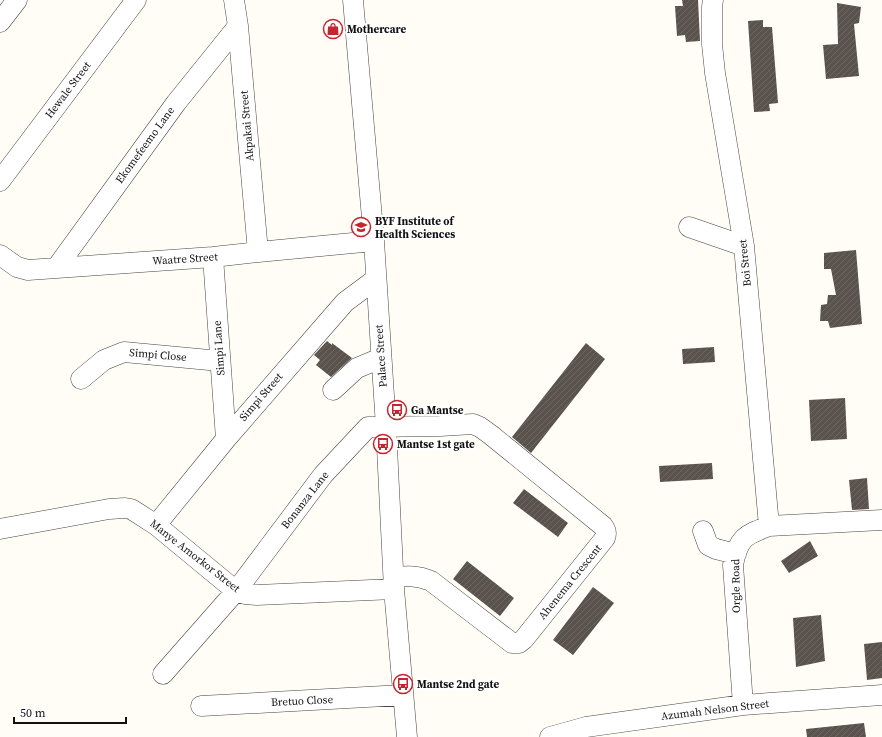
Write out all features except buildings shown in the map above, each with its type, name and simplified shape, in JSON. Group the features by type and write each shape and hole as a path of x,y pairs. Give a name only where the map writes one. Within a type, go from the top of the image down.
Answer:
{"street":[{"path":"0,22 16,0"},
{"name":"Hewale Street","path":"0,181 136,0"},
{"name":"Akpakai Street","path":"234,0 238,26 258,252"},
{"name":"Palace Street","path":"353,0 374,241 394,583 407,737"},
{"name":"Boi Street","path":"713,0 712,44 715,74 744,246 769,526"},
{"name":"Ekomefeemo Lane","path":"57,267 176,103 238,26"},
{"path":"689,226 744,246"},
{"name":"Waatre Street","path":"0,256 17,267 28,270 36,270 57,267 212,257 374,241"},
{"name":"Simpi Lane","path":"212,257 226,439"},
{"name":"Simpi Street","path":"156,525 226,439 345,302 376,279"},
{"name":"Simpi Close","path":"81,379 104,360 124,352 220,361"},
{"path":"332,390 357,368 381,358"},
{"name":"Ahenema Crescent","path":"386,427 473,424 480,427 603,526 607,535 524,639 518,644 512,643 431,581 420,576 412,575 394,583"},
{"name":"Bonanza Lane","path":"163,674 236,590 323,475 368,427 386,427"},
{"name":"Manye Amorkor Street","path":"0,529 109,509 125,508 135,512 156,525 236,590 245,594 257,595 394,583"},
{"name":"Orgle Road","path":"743,705 733,565 740,544 745,537 769,526 882,520"},
{"path":"703,531 708,544 716,549 736,554"},
{"name":"Bretuo Close","path":"201,706 403,695"},
{"name":"Azumah Nelson Street","path":"550,737 586,727 743,705 882,695"}],"place":[{"name":"Mothercare","path":"333,29"},
{"name":"BYF Institute of Health Sciences","path":"361,227"},
{"name":"Ga Mantse","path":"397,410"},
{"name":"Mantse 1st gate","path":"383,444"},
{"name":"Mantse 2nd gate","path":"403,684"}]}
